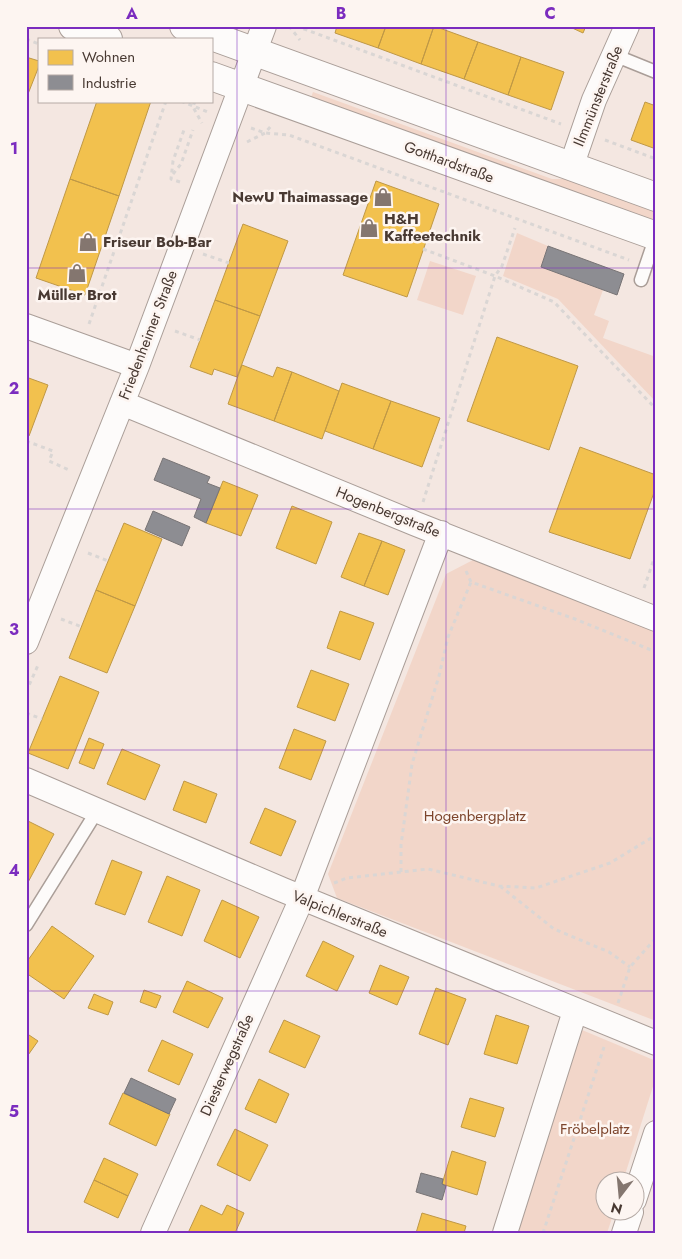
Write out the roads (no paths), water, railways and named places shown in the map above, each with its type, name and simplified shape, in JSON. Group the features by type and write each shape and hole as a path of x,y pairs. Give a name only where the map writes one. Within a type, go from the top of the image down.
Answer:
{"main road":[{"path":"73,26 105,38"},
{"path":"184,26 656,197"},
{"name":"Gotthardstraße","path":"212,76 656,236"}],"street":[{"name":"Friedenheimer Straße","path":"26,642 137,366 264,26"},
{"name":"Ilmmünsterstraße","path":"571,167 594,100 627,26"},
{"path":"26,326 137,366"},
{"name":"Hogenbergstraße","path":"122,404 646,615"},
{"path":"302,898 441,533"},
{"name":"Valpichlerstraße","path":"26,780 302,898 656,1043"},
{"name":"Diesterwegstraße","path":"153,1233 302,898"},
{"path":"505,1233 575,1011"},
{"path":"643,1172 656,1133"}],"lane":[{"path":"614,55 656,72"},
{"path":"641,280 656,236"},
{"path":"26,925 97,811"}],"place":[{"name":"NewU Thaimassage","path":"383,197"},
{"name":"H&H Kaffeetechnik","path":"369,228"},
{"name":"Friseur Bob-Bar","path":"88,242"},
{"name":"Müller Brot","path":"77,273"}],"park label":[{"name":"Hogenbergplatz","path":"475,816"},
{"name":"Fröbelplatz","path":"595,1129"}]}
